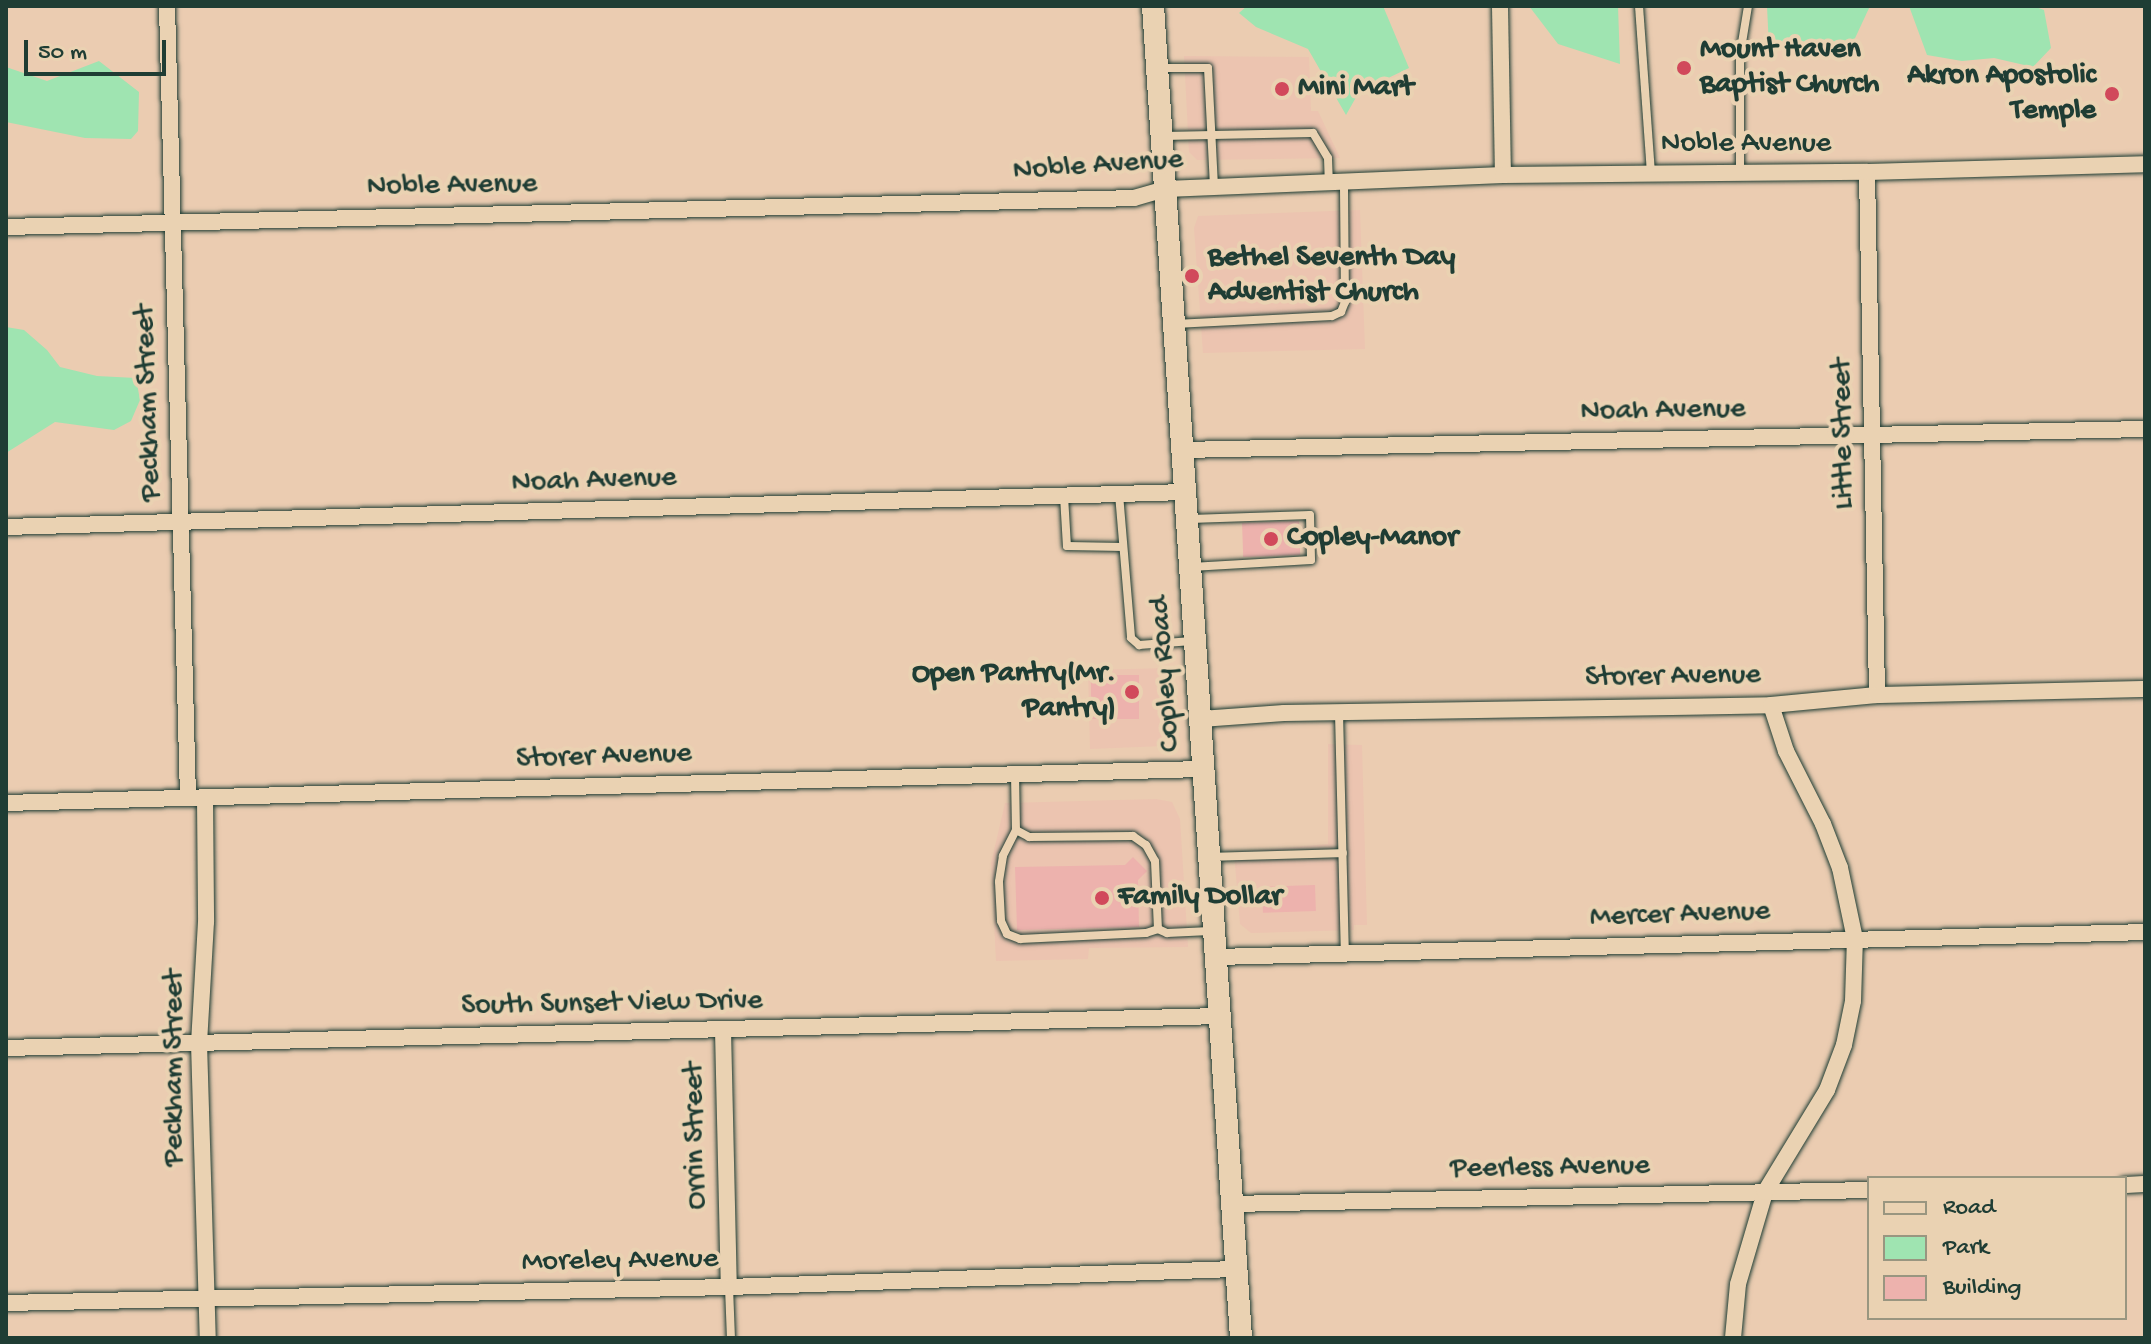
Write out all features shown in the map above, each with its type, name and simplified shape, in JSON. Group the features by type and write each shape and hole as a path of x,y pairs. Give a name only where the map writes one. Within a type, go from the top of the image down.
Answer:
{"main road":[{"name":"Copley Road","path":"1153,6 1241,1338"}],"street":[{"name":"Peckham Street","path":"167,6 182,522 206,907 199,1043 208,1338"},
{"path":"1500,6 1503,175"},
{"name":"Noble Avenue","path":"6,227 1134,198 1166,189 1503,175 1867,172 2145,164"},
{"name":"Little Street","path":"1867,172 1877,695"},
{"name":"Noah Avenue","path":"1182,450 2145,429"},
{"name":"Noah Avenue","path":"6,527 1184,492"},
{"name":"Storer Avenue","path":"1201,719 1339,712 1771,705 1877,695 2145,689"},
{"path":"1733,1338 1738,1284 1765,1192 1789,1157 1834,1075 1853,1001 1855,939 1835,853 1786,751 1771,705"},
{"name":"Storer Avenue","path":"6,803 1204,769"},
{"name":"Mercer Avenue","path":"1217,957 2145,932"},
{"name":"South Sunset View Drive","path":"6,1048 1219,1016"},
{"name":"Orrin Street","path":"723,1030 729,1287"},
{"name":"Peerless Avenue","path":"1232,1204 1867,1190"},
{"name":"Moreley Avenue","path":"6,1303 729,1287 1235,1269"}],"lane":[{"path":"1639,6 1651,174"},
{"path":"1740,173 1740,55 1748,6"},
{"path":"1158,68 1208,68 1214,187"},
{"path":"1162,136 1313,133 1328,158 1336,182 1345,302 1341,312 1332,316 1174,324"},
{"path":"1119,494 1131,638 1139,645 1195,641"},
{"path":"1064,496 1067,546 1123,547"},
{"path":"1187,519 1310,515 1311,560 1190,567"},
{"path":"1339,712 1345,954"},
{"path":"1015,774 1016,830 1003,856 999,882 1001,921 1007,934 1020,939 1146,933 1158,929 1167,933 1215,931"},
{"path":"1016,830 1029,837 1133,836 1146,845 1155,861 1158,929"},
{"path":"1210,857 1343,853"},
{"path":"729,1287 731,1338"}],"shaded area":[{"path":"1184,56 1309,57 1311,111 1318,111 1340,158 1197,160 1189,152"},
{"path":"1360,210 1365,349 1203,353 1194,228 1198,216"},
{"path":"1171,668 1175,729 1169,742 1163,746 1090,749 1088,670"},
{"path":"1328,744 1362,745 1367,925 1354,925 1354,930 1251,933 1240,924 1234,852 1328,844"},
{"path":"1156,799 1172,802 1180,819 1188,947 1089,948 1088,959 996,961 991,863 1005,803"}],"green space":[{"path":"1247,6 1383,6 1409,68 1359,92 1346,115 1308,49 1256,27 1239,13"},
{"path":"1529,6 1618,6 1620,64 1558,44"},
{"path":"1767,6 1870,6 1850,49 1813,54 1769,48"},
{"path":"1909,6 2033,6 2044,10 2051,48 2033,67 1994,58 1962,61 1927,55"},
{"path":"99,61 139,92 138,131 131,139 85,138 6,122 6,67 47,81"},
{"path":"6,327 24,330 47,350 60,367 97,376 136,378 140,400 131,421 114,430 55,422 6,453"}],"building":[{"name":"Copley-Manor","path":"1299,521 1300,555 1243,557 1242,523"},
{"path":"1091,675 1139,675 1139,719 1091,719"},
{"path":"1133,857 1147,871 1138,880 1139,927 1017,930 1015,867 1125,865"},
{"path":"1315,885 1316,911 1263,913 1262,887"}],"place":[{"name":"Mount Haven Baptist Church","path":"1684,68"},
{"name":"Mini Mart","path":"1282,89"},
{"name":"Akron Apostolic Temple","path":"2112,94"},
{"name":"Bethel Seventh Day Adventist Church","path":"1192,276"},
{"name":"Copley-Manor","path":"1271,539"},
{"name":"Open Pantry(Mr. Pantry)","path":"1132,692"},
{"name":"Family Dollar","path":"1102,898"}]}
